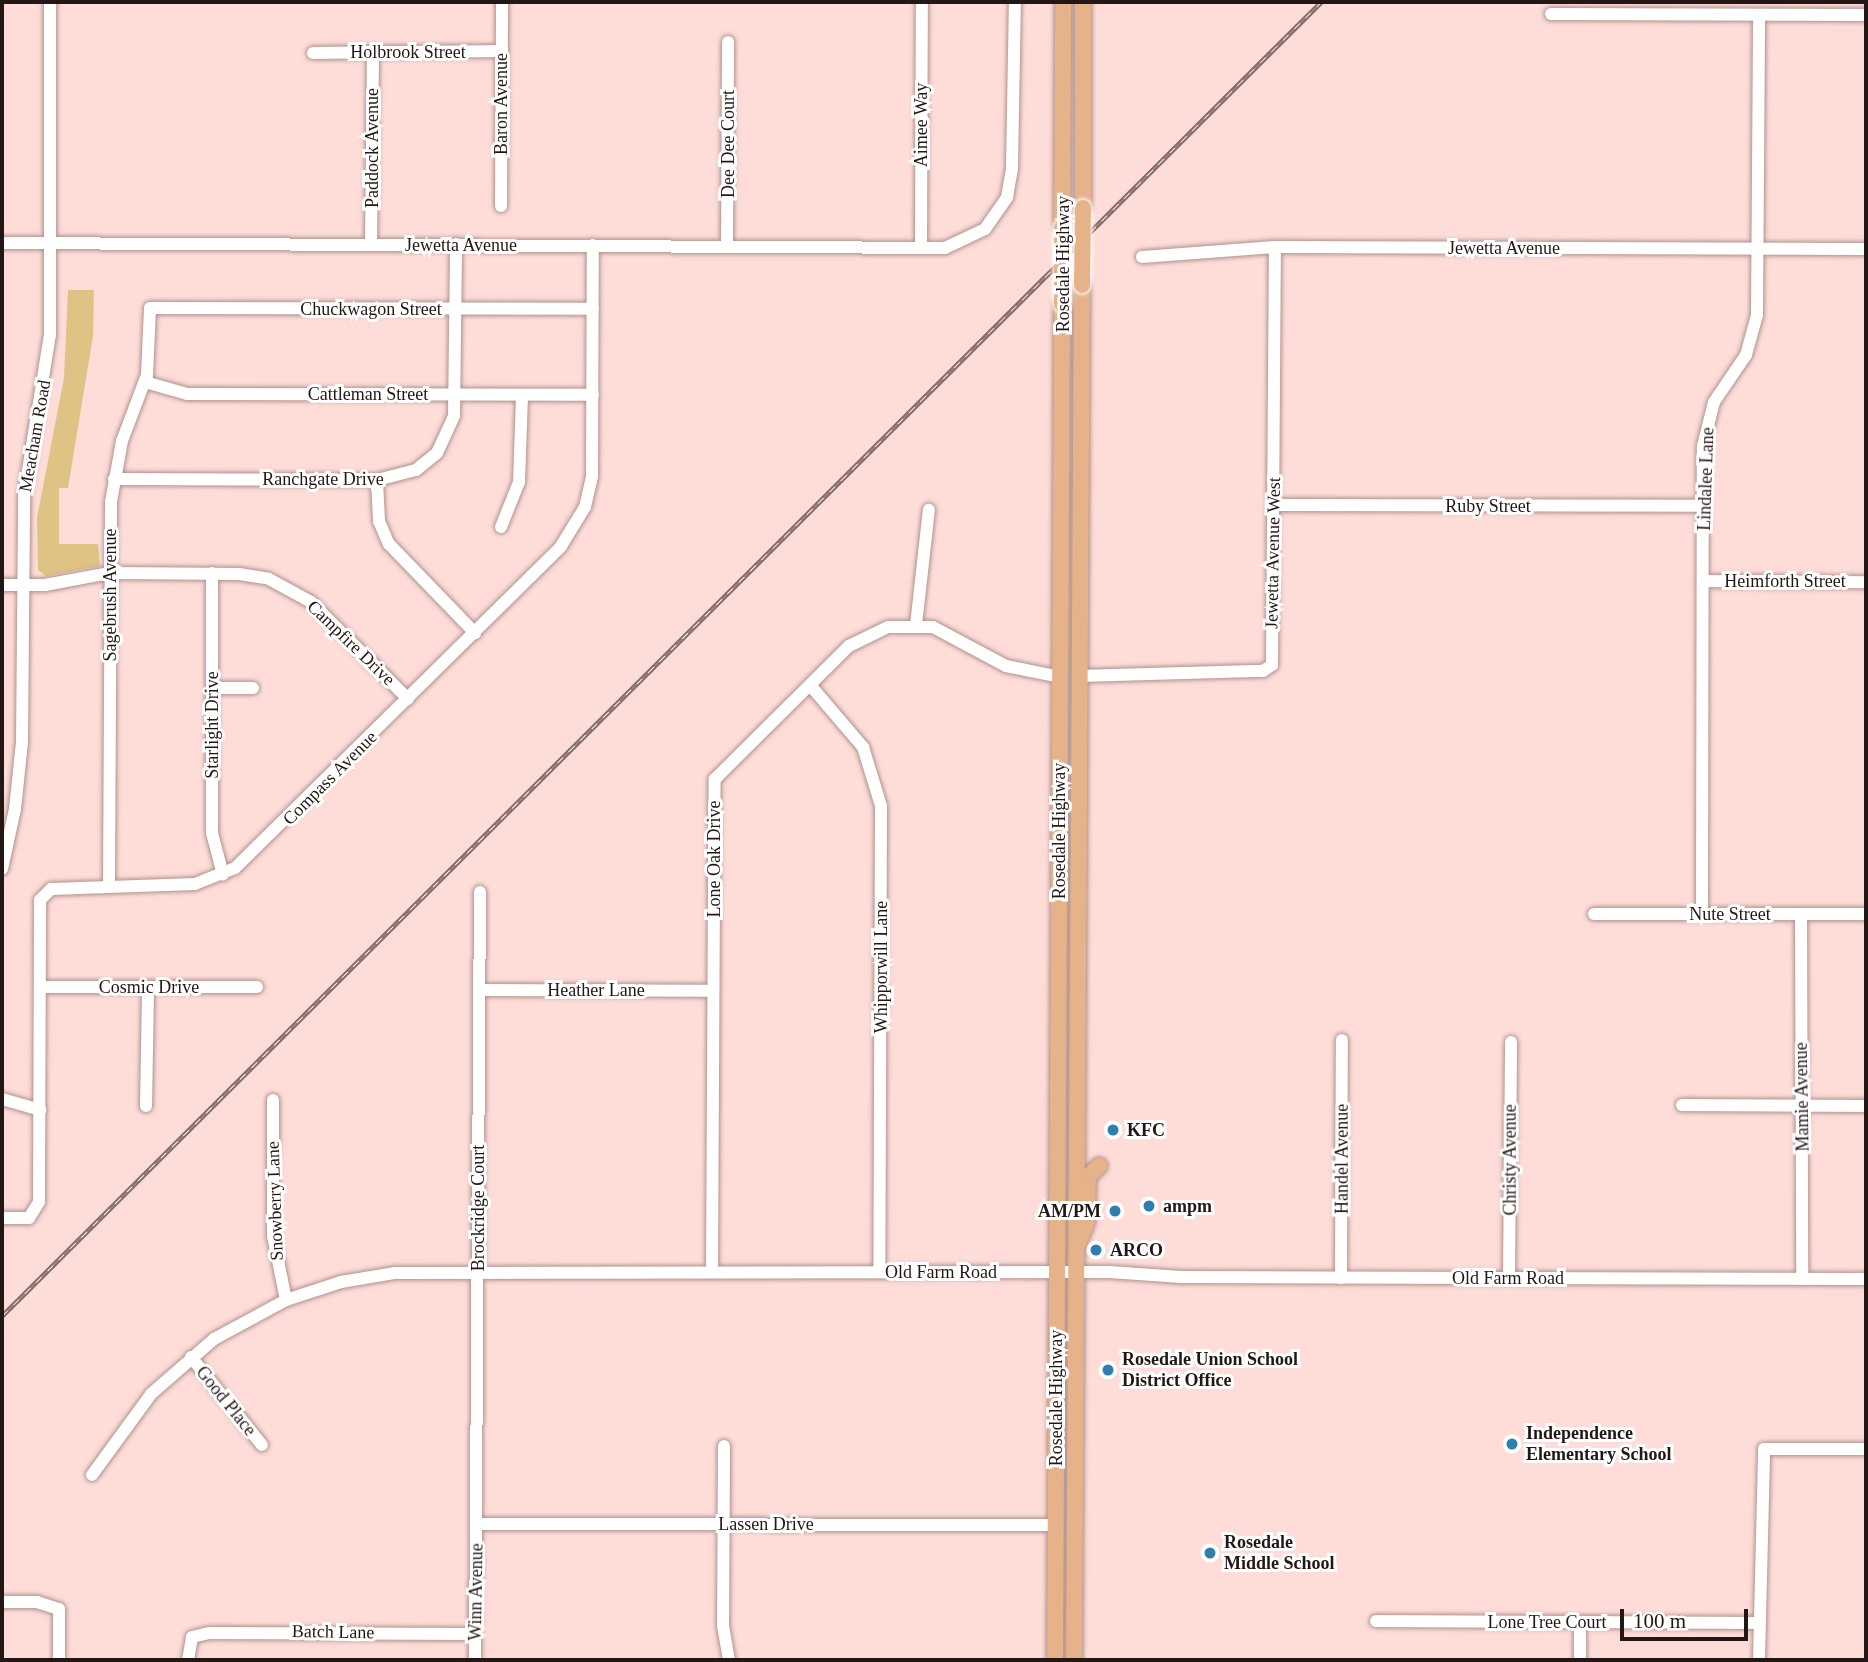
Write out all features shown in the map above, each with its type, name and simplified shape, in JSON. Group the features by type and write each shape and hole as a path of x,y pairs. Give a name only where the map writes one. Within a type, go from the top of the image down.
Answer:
{"main road":[{"name":"Rosedale Highway","path":"1055,1660 1063,2"},
{"path":"1075,2 1076,65 1084,92"},
{"name":"Rosedale Highway","path":"1074,1660 1083,2"},
{"path":"1062,463 1069,507 1069,661 1079,676"},
{"path":"1060,677 1072,691 1072,781 1078,806"},
{"path":"1059,951 1066,979 1069,1077 1077,1090"},
{"path":"1076,1251 1087,1221 1088,1177 1099,1166"},
{"path":"1056,1436 1064,1474 1065,1523 1074,1537"}],"street":[{"name":"Meacham Road","path":"2,869 15,809 22,742 25,482 48,358 50,2"},
{"name":"Baron Avenue","path":"501,206 502,2"},
{"name":"Aimee Way","path":"921,248 922,2"},
{"name":"Jewetta Avenue","path":"2,243 945,248 975,237 992,222 1007,197 1012,169 1015,2"},
{"path":"1552,14 1866,15"},
{"name":"Lindalee Lane","path":"1702,914 1703,506 1709,415 1746,355 1756,327 1759,15"},
{"name":"Dee Dee Court","path":"727,246 728,42"},
{"name":"Paddock Avenue","path":"371,244 373,51"},
{"name":"Holbrook Street","path":"313,52 502,51"},
{"name":"Ranchgate Drive","path":"114,480 377,480 404,476 437,453 451,429 456,395 456,244"},
{"name":"Compass Avenue","path":"2,1219 29,1218 39,1202 40,900 51,889 179,886 223,875 248,858 561,547 579,522 592,476 593,245"},
{"name":"Jewetta Avenue","path":"1142,257 1275,247 1866,249"},
{"name":"Jewetta Avenue West","path":"1079,676 1263,671 1272,665 1275,247"},
{"name":"Chuckwagon Street","path":"150,308 593,309"},
{"name":"Sagebrush Avenue","path":"109,887 110,573 114,480 122,441 145,382 150,308"},
{"name":"Cattleman Street","path":"145,382 187,394 593,395"},
{"path":"501,527 519,482 522,395"},
{"path":"377,480 379,521 388,544 475,633"},
{"name":"Ruby Street","path":"1273,505 1703,506"},
{"path":"916,625 929,510"},
{"name":"Campfire Drive","path":"2,585 23,585 110,573 254,575 298,592 408,699"},
{"name":"Starlight Drive","path":"212,573 212,833 223,875"},
{"name":"Heimforth Street","path":"1703,581 1866,582"},
{"name":"Lone Oak Drive","path":"712,1271 715,779 860,638 888,627 916,625 946,631 1006,666 1060,677"},
{"name":"Whipporwill Lane","path":"810,685 863,747 881,806 879,1272"},
{"path":"212,688 253,688"},
{"name":"Brockridge Court","path":"476,1524 480,892"},
{"name":"Nute Street","path":"1594,914 1866,914"},
{"name":"Mamie Avenue","path":"1801,914 1802,1279"},
{"name":"Cosmic Drive","path":"41,987 257,987"},
{"path":"146,1105 148,987"},
{"name":"Heather Lane","path":"479,990 713,990"},
{"name":"Handel Avenue","path":"1341,1278 1342,1040"},
{"name":"Christy Avenue","path":"1509,1278 1511,1042"},
{"path":"2,1099 40,1110"},
{"name":"Snowberry Lane","path":"274,1100 273,1237 286,1300"},
{"path":"1682,1105 1866,1106"},
{"name":"Old Farm Road","path":"92,1475 128,1419 191,1357 237,1325 286,1300 368,1277 478,1271 712,1271 1076,1272 1341,1278 1866,1279"},
{"name":"Good Place","path":"191,1357 262,1445"},
{"path":"724,1446 723,1626 729,1660"},
{"path":"1759,1660 1764,1449 1866,1449"},
{"name":"Lassen Drive","path":"476,1524 1056,1525"},
{"name":"Winn Avenue","path":"475,1660 476,1524"},
{"path":"2,1602 37,1602 59,1609 59,1660"},
{"name":"Lone Tree Court","path":"1376,1621 1760,1623"},
{"path":"1580,1622 1580,1660"},
{"name":"Batch Lane","path":"188,1660 192,1637 248,1631 475,1634"}],"shaded area":[{"path":"68,290 94,290 93,336 68,488 59,488 59,544 98,544 100,566 46,576 38,570 37,518 64,378"}],"railway":[{"path":"2,1316 1321,2"}],"place":[{"name":"KFC","path":"1113,1130"},
{"name":"ampm","path":"1149,1206"},
{"name":"AM/PM","path":"1115,1211"},
{"name":"ARCO","path":"1096,1250"},
{"name":"Rosedale Union School District Office","path":"1108,1370"},
{"name":"Independence Elementary School","path":"1512,1444"},
{"name":"Rosedale Middle School","path":"1210,1553"}]}
